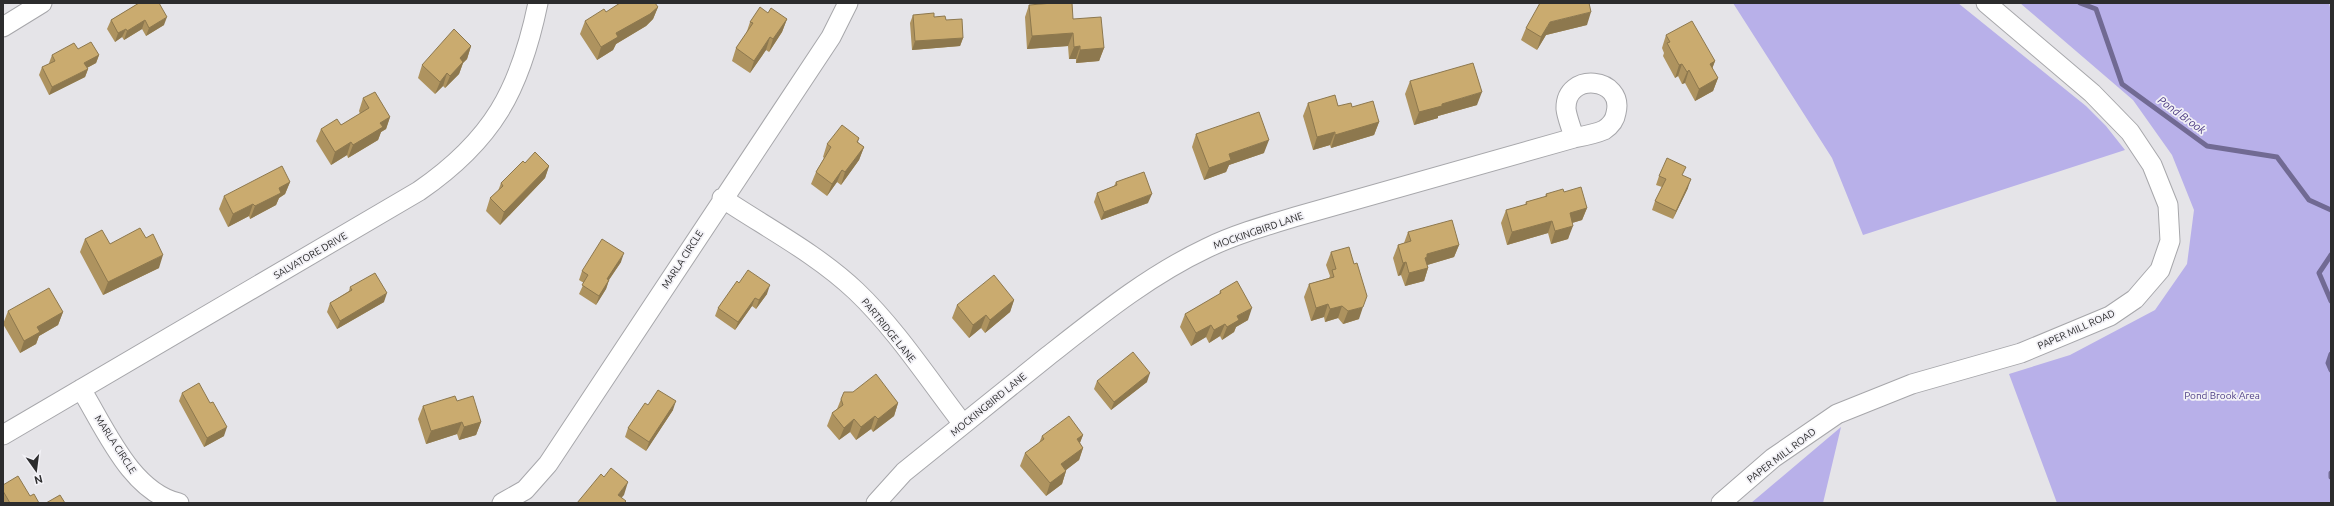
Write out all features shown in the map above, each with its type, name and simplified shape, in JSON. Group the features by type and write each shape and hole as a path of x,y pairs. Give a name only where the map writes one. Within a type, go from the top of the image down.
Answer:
{"street":[{"path":"3,27 42,3"},
{"name":"SALVATORE DRIVE","path":"3,435 419,191 446,171 479,138 511,92 528,49 538,3"},
{"name":"MARLA CIRCLE","path":"502,503 525,490 548,464 722,198 830,37 848,3"},
{"name":"PAPER MILL ROAD","path":"1721,503 1773,458 1837,414 1912,384 2021,353 2110,316 2135,299 2160,270 2170,241 2168,205 2152,165 2130,132 2092,93 1986,3"},
{"name":"MOCKINGBIRD LANE","path":"876,503 892,482 962,424 1125,296 1158,275 1208,248 1238,235 1298,216 1574,138"},
{"name":"PARTRIDGE LANE","path":"722,198 821,263 857,292 884,321 962,424"},
{"name":"MARLA CIRCLE","path":"81,389 128,466 136,476 145,486 159,495 179,503"}],"green space":[{"path":"1733,3 1958,3 2086,106 2106,126 2125,150 1863,235 1832,158"},
{"name":"Pond Brook Area","path":"2020,3 2329,3 2331,11 2331,503 2057,503 2009,374 2070,355 2155,310 2187,264 2194,210 2172,155 2133,100"},
{"path":"1841,427 1823,503 1751,503"}],"building":[{"path":"139,3 159,3 167,17 149,28 145,20 127,31 126,29 118,33 111,20"},
{"path":"620,3 655,3 658,7 650,14 616,33 618,37 601,47 585,21 604,9 606,12"},
{"path":"1072,3 1073,19 1101,17 1104,48 1080,50 1080,46 1074,47 1073,33 1032,36 1029,5"},
{"path":"1540,3 1589,3 1591,12 1550,22 1541,37 1526,28"},
{"path":"760,7 768,13 771,8 787,19 773,39 770,37 754,61 736,48 753,23 750,22"},
{"path":"934,13 934,17 945,16 946,20 962,19 963,38 915,41 913,15"},
{"path":"1692,21 1715,61 1710,64 1718,78 1699,89 1689,70 1687,72 1682,64 1679,65 1667,43 1670,42 1666,35"},
{"path":"454,29 471,46 460,58 463,62 450,76 447,73 440,82 422,65"},
{"path":"91,42 99,55 84,63 88,69 52,87 42,67 55,61 52,55 74,43 78,49"},
{"path":"1473,63 1482,92 1442,104 1442,106 1419,112 1410,81"},
{"path":"375,92 390,117 380,123 383,127 353,145 351,142 335,152 321,129 337,119 341,125 369,108 363,98"},
{"path":"1335,95 1338,106 1351,103 1352,107 1373,101 1379,122 1335,135 1335,132 1317,137 1308,103"},
{"path":"1259,112 1269,140 1229,154 1231,160 1209,168 1196,134"},
{"path":"842,125 859,138 857,142 864,147 845,172 842,170 832,184 816,172 831,147 827,144"},
{"path":"535,152 549,166 504,212 490,198 503,186 501,183 523,161 525,163"},
{"path":"1667,158 1686,167 1682,175 1691,179 1676,211 1655,201 1666,179 1659,176"},
{"path":"282,166 290,182 279,188 281,193 255,206 253,204 233,214 224,196"},
{"path":"1144,172 1152,194 1104,212 1097,193 1117,185 1116,182"},
{"path":"1581,187 1587,208 1570,213 1573,226 1555,231 1552,221 1512,232 1506,210 1547,196 1546,194 1563,189 1564,192"},
{"path":"1452,220 1459,245 1427,254 1427,257 1425,258 1428,268 1409,273 1406,262 1403,263 1398,245 1411,241 1408,232"},
{"path":"140,228 146,238 153,234 163,255 108,282 85,239 102,230 110,244"},
{"path":"602,239 624,253 607,279 609,280 599,296 582,285 588,275 582,271"},
{"path":"1349,247 1354,264 1357,263 1367,296 1363,307 1348,311 1342,306 1330,309 1328,304 1316,308 1309,284 1334,277 1332,270 1336,269 1331,252"},
{"path":"748,270 770,285 759,300 755,298 738,322 718,308 737,281 739,283"},
{"path":"375,273 387,293 340,321 330,303 352,290 350,287"},
{"path":"994,275 1014,300 990,320 986,315 973,325 957,305"},
{"path":"1237,281 1252,308 1237,316 1239,320 1227,327 1225,324 1214,330 1211,325 1196,333 1185,314 1221,293 1220,291"},
{"path":"49,288 63,312 37,327 40,332 24,341 8,311"},
{"path":"1133,352 1150,373 1114,402 1097,381"},
{"path":"876,374 898,403 878,419 875,416 861,427 854,419 844,428 832,413 843,405 841,399 844,392 853,392"},
{"path":"199,383 210,403 213,402 227,427 207,438 182,393"},
{"path":"658,390 676,401 649,442 628,428 645,403 648,405"},
{"path":"455,396 457,401 473,396 481,422 464,427 462,422 431,431 423,406"},
{"path":"1069,416 1083,435 1077,439 1083,448 1061,464 1066,471 1050,483 1025,453 1044,439 1042,436"},
{"path":"611,468 628,482 618,495 626,501 624,503 577,503 601,474 604,477"},
{"path":"18,476 30,496 34,494 39,503 10,503 3,491 3,485"},
{"path":"60,495 65,503 46,503"}],"waterway":[{"name":"Pond Brook","path":"2080,3 2096,9 2122,84 2207,146 2277,157 2309,200 2331,210"},
{"name":"Pond Brook","path":"2331,255 2319,273 2331,301"},
{"name":"Pond Brook","path":"2331,354 2328,363 2331,370"}]}
